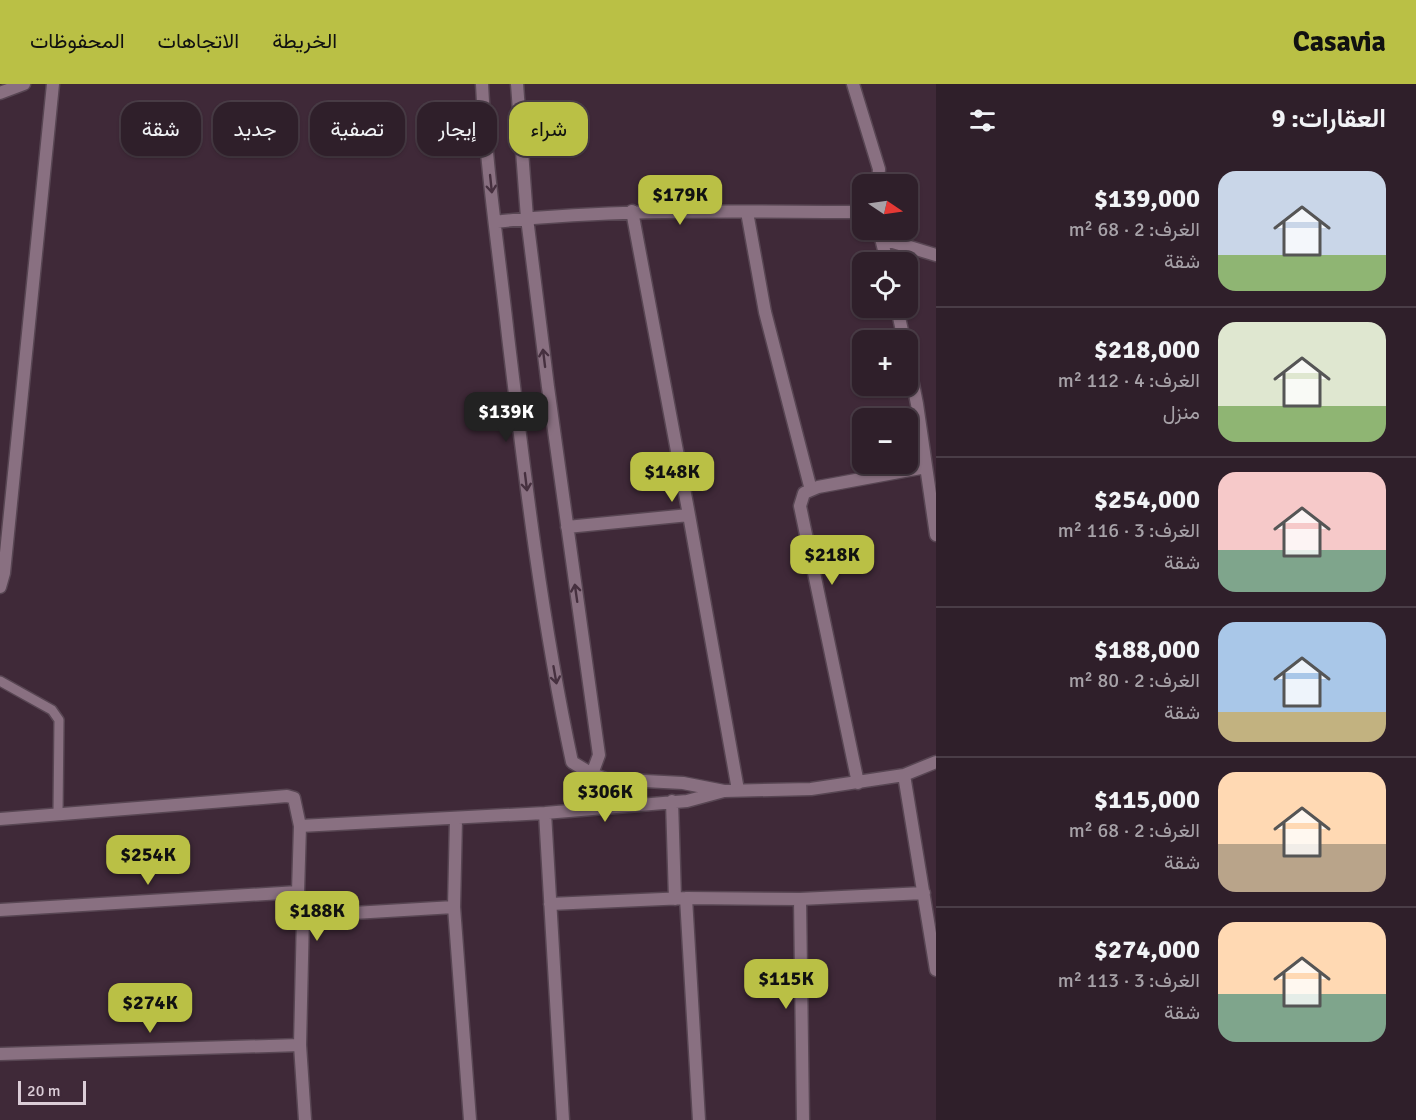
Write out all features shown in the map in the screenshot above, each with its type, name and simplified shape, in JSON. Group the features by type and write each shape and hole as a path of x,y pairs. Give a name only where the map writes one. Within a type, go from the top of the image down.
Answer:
{"street":[{"path":"0,93 24,84"},
{"path":"0,587 4,573 53,84"},
{"path":"482,84 495,222 536,559 560,706 572,762 606,779 683,783 724,791"},
{"path":"517,84 527,218 599,755 592,774"},
{"path":"853,84 879,174"},
{"path":"495,222 632,211 852,212"},
{"path":"632,211 738,790"},
{"path":"747,212 765,312 811,490"},
{"path":"897,240 936,255"},
{"path":"915,396 936,534"},
{"path":"858,783 800,506 804,493 811,490 926,467"},
{"path":"567,527 689,515"},
{"path":"300,826 545,813 687,801 724,791 811,789 904,775 936,762"},
{"path":"904,775 936,970"},
{"path":"0,819 291,796 294,798 300,826 298,892 303,916 300,1045 305,1120"},
{"path":"672,801 699,1120"},
{"path":"545,813 563,1120"},
{"path":"456,819 454,907 470,1120"},
{"path":"0,910 298,892"},
{"path":"550,904 681,899 800,900 924,893"},
{"path":"800,900 803,1120"},
{"path":"303,916 454,907"},
{"path":"0,1054 300,1045"}],"lane":[{"path":"0,681 52,710 59,720 58,814"}]}
